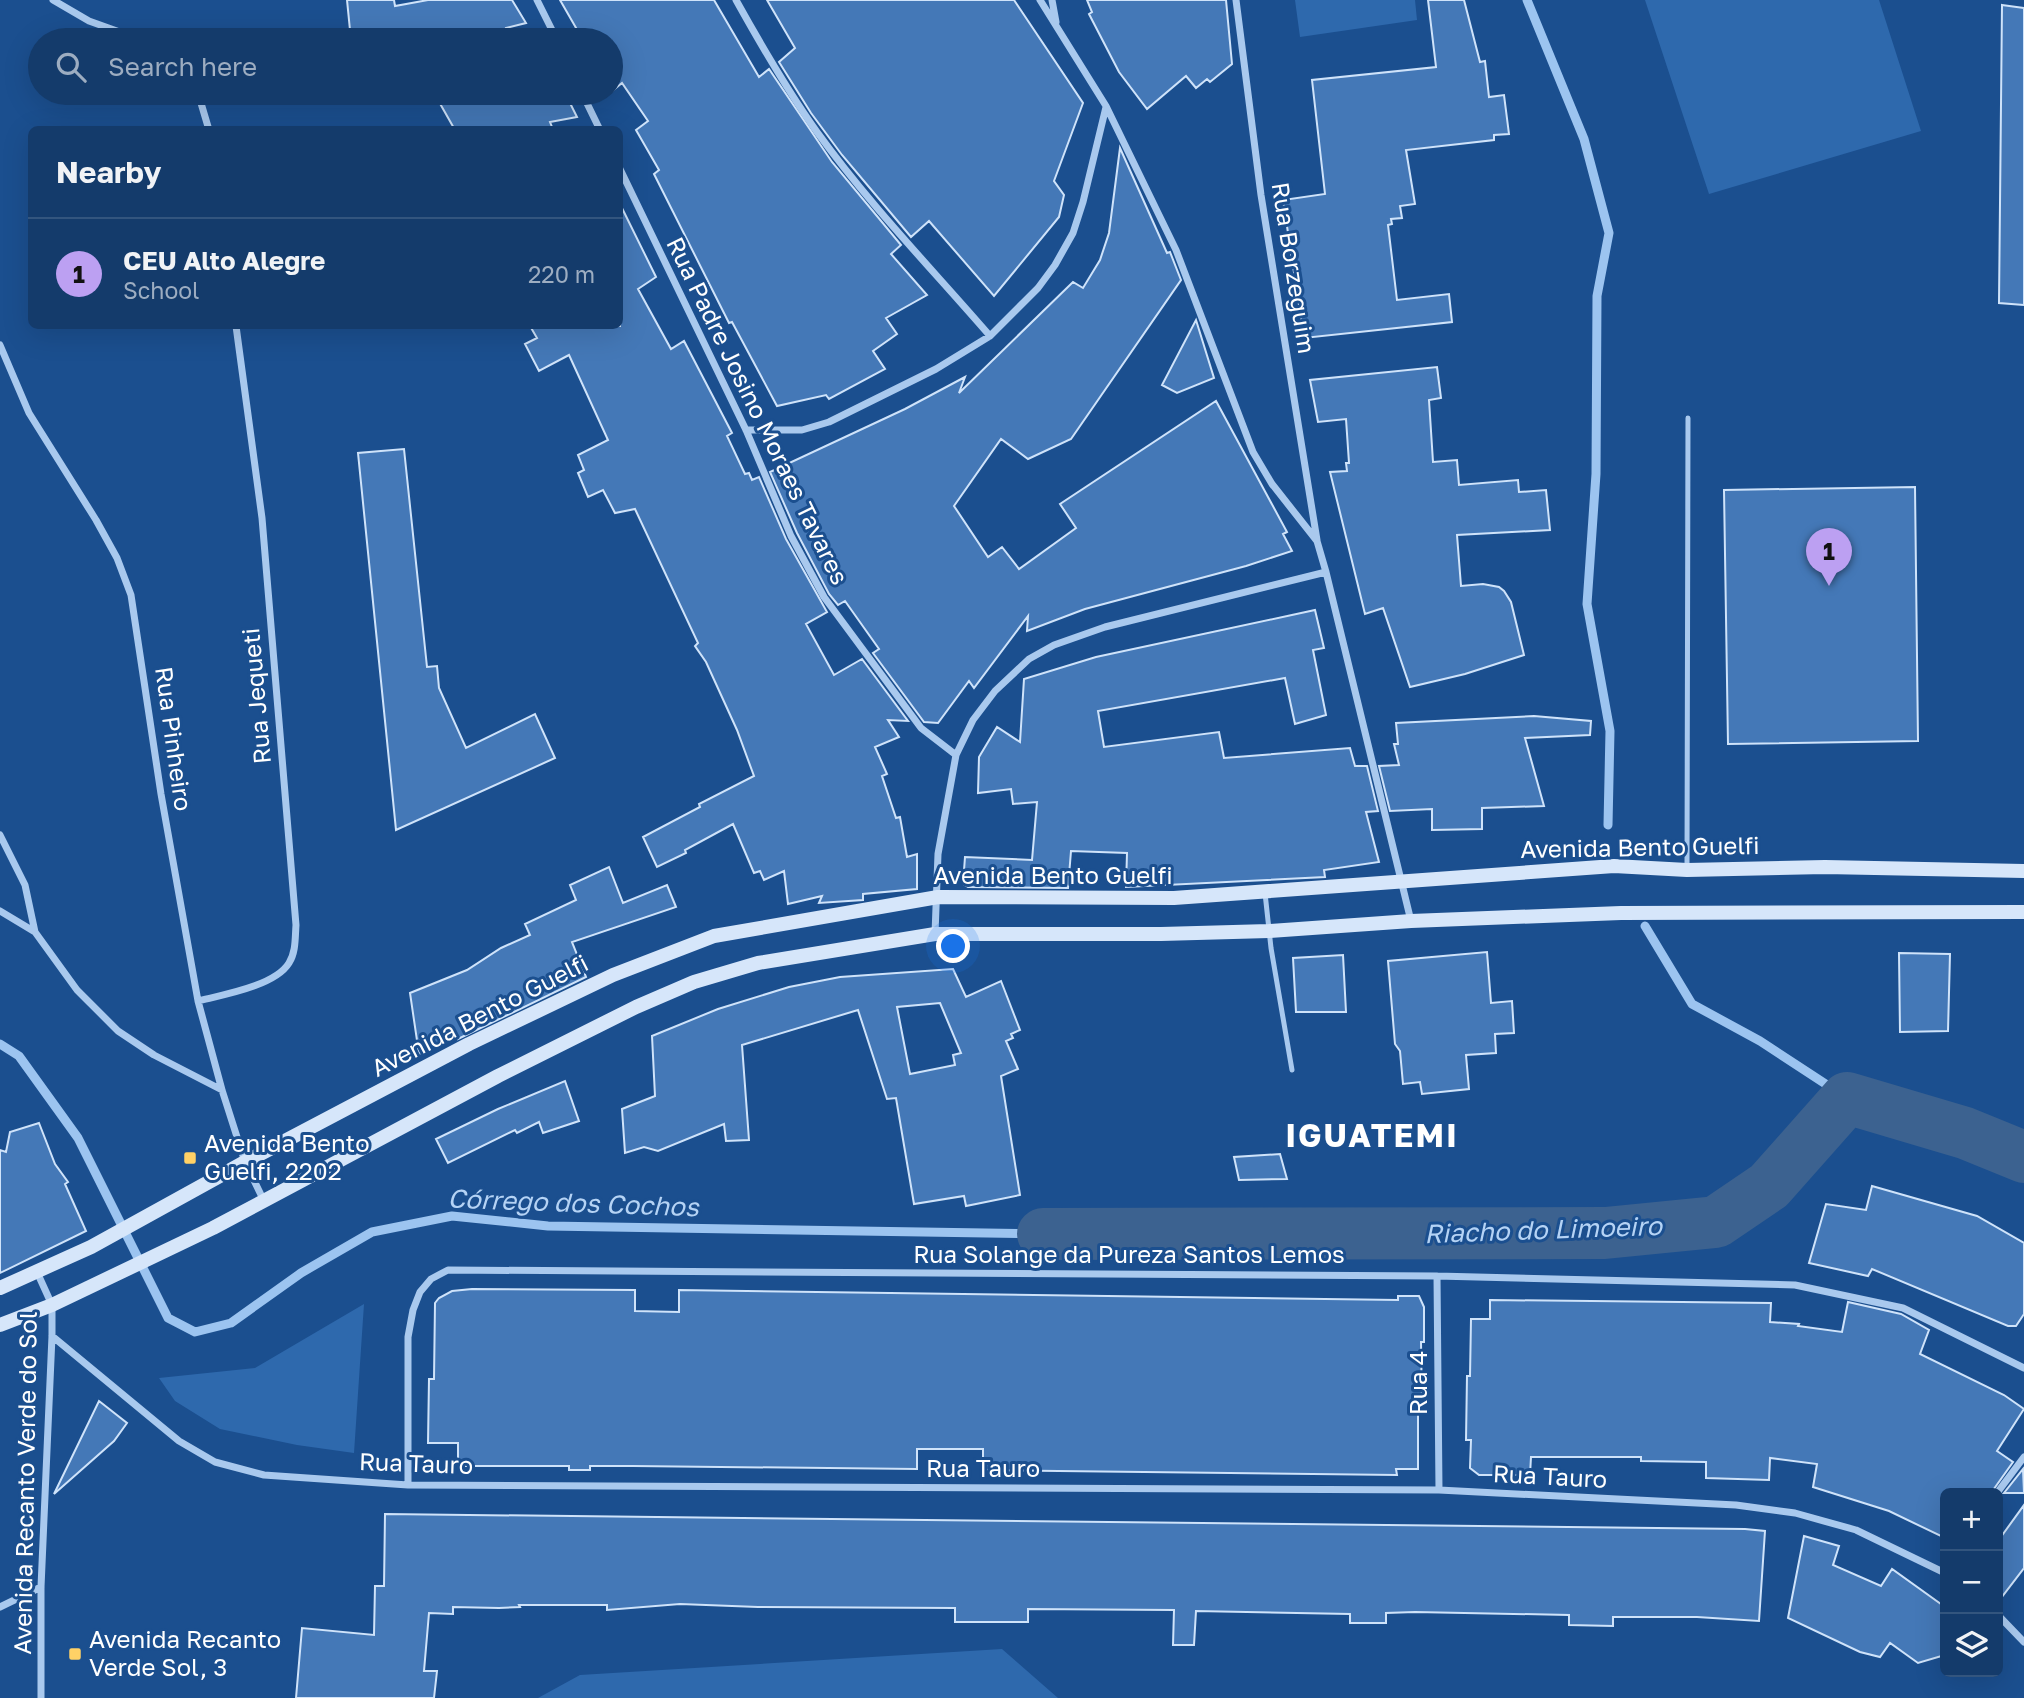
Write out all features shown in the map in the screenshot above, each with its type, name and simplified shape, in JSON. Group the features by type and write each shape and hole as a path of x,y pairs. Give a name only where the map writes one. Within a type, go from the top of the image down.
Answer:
{"main road":[{"name":"Avenida Bento Guelfi","path":"0,1289 91,1247 469,1044 613,975 714,936 938,897 1174,898 1614,866 1687,870 1825,867 2024,871"},
{"path":"0,1325 52,1305 213,1228 498,1076 636,1007 694,982 758,963 935,934 1269,931 1411,921 1621,913 2024,912"}],"street":[{"path":"53,0 89,21 109,28"},
{"path":"537,0 551,28"},
{"path":"736,0 817,132 867,195 990,336"},
{"path":"1040,0 1106,106 1176,250 1253,452 1272,484 1317,541 1411,921"},
{"path":"1052,0 1057,26"},
{"name":"Rua Borzeguim","path":"1236,0 1261,195 1317,541"},
{"path":"202,105 208,126"},
{"path":"588,105 598,126"},
{"path":"746,430 802,430 829,422 936,369 990,336 1038,288 1073,233 1106,106"},
{"name":"Rua Padre Josino Moraes Tavares","path":"623,175 746,430 791,536 824,597 920,728 956,755"},
{"name":"Rua Jequeti","path":"198,1002 253,986 278,974 288,965 293,953 296,925 262,517 236,329"},
{"name":"Rua Pinheiro","path":"0,345 29,413 96,520 117,558 131,596 161,794 198,1002 245,1162 264,1202"},
{"path":"935,934 938,854 956,755 973,720 995,691 1029,659 1054,645 1105,626 1326,572"},
{"path":"0,835 25,885 35,932"},
{"path":"0,911 35,932 77,990 118,1031 153,1055 222,1090"},
{"name":"Rua Solange da Pureza Santos Lemos","path":"408,1485 408,1337 421,1292 431,1279 448,1270 1437,1276 1796,1285 1903,1308 2024,1368"},
{"name":"Avenida Recanto Verde do Sol","path":"37,1272 52,1305 41,1587 41,1698"},
{"name":"Rua 4","path":"1437,1276 1439,1490"},
{"name":"Rua Tauro","path":"52,1336 179,1441 215,1462 264,1475 408,1485 1439,1490 1736,1505 1796,1513 1856,1530 1940,1566"},
{"path":"2001,1488 2024,1457"},
{"path":"0,1607 41,1587"},
{"path":"2003,1620 2024,1642"}],"lane":[{"path":"1687,870 1688,418"},
{"path":"1265,893 1292,1070"}],"shaded area":[{"path":"1295,0 1415,0 1417,20 1300,37"},
{"path":"1645,0 1879,0 1921,131 1709,194"},
{"path":"364,1304 354,1453 297,1445 220,1429 175,1401 159,1378 255,1368"},
{"path":"1002,1649 1058,1698 538,1698 580,1675"}],"building":[{"path":"347,0 394,0 395,6 428,0 512,0 526,23 506,28 350,28"},
{"path":"560,0 714,0 759,77 769,69 832,162 901,245 891,254 927,295 886,318 897,334 873,351 885,369 829,399 826,395 777,406 732,322 729,323 654,174 659,170 636,130 648,121 623,84 623,28 576,28"},
{"path":"767,0 1014,0 1083,103 1054,181 1064,195 1059,217 994,296 929,221 911,237 842,155 811,113 779,62 795,48"},
{"path":"1087,0 1226,0 1232,64 1210,82 1207,79 1196,88 1186,76 1147,109 1119,72 1089,14 1092,12"},
{"path":"1428,0 1464,0 1480,62 1485,61 1489,97 1504,95 1509,134 1494,135 1494,140 1406,150 1415,204 1400,206 1402,218 1391,219 1392,224 1388,225 1397,300 1449,294 1452,322 1304,338 1283,200 1325,194 1312,80 1436,67"},
{"path":"2002,5 2024,8 2024,305 1999,303"},
{"path":"441,105 571,105 577,117 550,122 552,126 453,126"},
{"path":"1120,148 1181,280 1071,439 1028,459 1001,439 954,506 988,557 1002,547 1019,569 1076,528 1060,504 1216,401 1287,532 1283,534 1292,551 1085,609 1027,631 1028,616 974,688 969,681 938,723 924,722 873,653 879,649 845,601 838,605 829,594 797,533 770,472 905,409 965,377 959,393 1073,282 1083,288 1100,260 1109,233"},
{"path":"623,210 656,277 638,289 671,349 684,341 732,433 727,436 745,474 749,473 752,480 759,477 786,539 827,612 806,624 834,675 862,659 908,721 888,720 899,737 875,747 887,774 882,776 896,818 900,817 907,857 917,854 917,889 863,894 863,900 819,903 822,896 788,904 784,871 764,880 760,871 754,873 733,824 657,867 643,837 754,776 737,730 706,662 695,646 698,643 635,509 615,513 603,490 588,497 578,473 584,470 578,455 608,440 569,355 539,371 525,344 537,338 532,329 623,329"},
{"path":"1196,320 1214,378 1177,393 1162,385"},
{"path":"1437,367 1441,398 1429,400 1433,462 1457,460 1459,485 1518,480 1519,492 1546,490 1550,530 1457,535 1461,586 1483,584 1499,587 1504,591 1511,602 1524,655 1465,674 1410,687 1383,608 1365,614 1330,472 1347,471 1346,463 1349,463 1346,419 1318,422 1310,380"},
{"path":"404,449 427,667 437,666 439,688 466,748 535,714 555,758 396,830 358,453"},
{"path":"1915,487 1918,741 1728,744 1724,490"},
{"path":"1315,610 1324,648 1313,650 1326,715 1295,724 1285,678 1098,711 1104,747 1219,732 1224,758 1350,748 1355,766 1367,766 1378,811 1366,812 1379,862 1324,870 1325,877 1126,887 1127,853 1071,851 1068,888 968,887 963,884 965,857 1032,860 1037,802 1013,804 1011,789 978,793 979,757 997,727 1020,742 1024,679 1096,657"},
{"path":"1534,716 1591,721 1590,735 1525,738 1544,806 1482,808 1482,829 1432,830 1432,809 1390,811 1379,766 1399,765 1394,744 1398,744 1396,723"},
{"path":"609,867 623,903 667,885 676,907 572,942 586,977 458,1039 457,1035 419,1054 410,993 467,970 501,948 530,935 525,924 576,900 570,885"},
{"path":"1487,952 1491,1003 1512,1001 1514,1033 1495,1034 1496,1053 1466,1055 1469,1089 1422,1094 1420,1082 1403,1084 1400,1051 1395,1044 1388,961"},
{"path":"1899,953 1950,954 1948,1031 1900,1032"},
{"path":"1343,955 1346,1012 1296,1012 1293,958"},
{"path":"953,969 966,997 1001,981 1020,1030 1011,1034 1013,1038 1006,1041 1018,1069 1001,1076 1020,1195 966,1206 964,1196 914,1204 896,1098 887,1099 858,1010 742,1045 749,1140 726,1141 724,1124 658,1151 644,1147 625,1153 622,1109 655,1096 652,1036 718,1009 789,987 840,977","holes":["940,1003 961,1053 953,1055 955,1065 910,1074 897,1007"]},
{"path":"565,1081 579,1121 543,1133 539,1122 517,1133 515,1130 448,1163 436,1139"},
{"path":"39,1123 55,1164 68,1182 65,1184 86,1231 0,1273 0,1150 6,1152 10,1132"},
{"path":"1280,1154 1287,1179 1239,1180 1234,1157"},
{"path":"1872,1186 1977,1216 2024,1243 2024,1314 2016,1326 2008,1326 1872,1269 1868,1276 1809,1263 1826,1204 1866,1210"},
{"path":"635,1290 635,1311 679,1312 679,1290 1398,1300 1398,1296 1419,1296 1424,1307 1424,1342 1421,1342 1422,1405 1418,1404 1418,1469 1396,1469 1397,1475 983,1470 983,1449 917,1449 917,1469 590,1466 590,1470 569,1470 569,1466 458,1466 458,1443 428,1443 429,1379 434,1379 435,1303 452,1291"},
{"path":"1490,1300 1771,1303 1770,1322 1842,1332 1848,1302 1901,1314 1929,1330 1920,1354 2004,1395 2024,1409 1997,1451 2013,1462 1995,1488 1940,1488 1940,1536 1889,1511 1813,1487 1817,1464 1770,1458 1769,1480 1706,1478 1706,1462 1641,1461 1641,1457 1531,1457 1530,1475 1479,1475 1470,1468 1471,1440 1466,1440 1471,1319 1490,1319"},
{"path":"99,1401 127,1423 114,1441 54,1494"},
{"path":"2023,1469 2024,1493 2004,1493"},
{"path":"2024,1505 2024,1568 2003,1595 2003,1551 2003,1534"},
{"path":"385,1514 1765,1531 1759,1621 1697,1617 1613,1617 1613,1626 1569,1625 1569,1615 1415,1612 1386,1613 1386,1623 1350,1623 1350,1614 1196,1611 1194,1645 1173,1645 1174,1610 1028,1609 1028,1622 955,1622 955,1608 680,1604 607,1610 607,1605 453,1607 453,1614 429,1613 424,1671 437,1671 434,1698 296,1698 302,1628 374,1635 375,1586 384,1586"},
{"path":"1804,1536 1839,1546 1833,1565 1881,1586 1892,1569 1940,1603 1940,1656 1918,1663 1890,1643 1880,1657 1860,1652 1788,1618"}],"waterway":[{"path":"1527,0 1584,139 1609,233 1597,296 1596,474 1587,604 1610,731 1608,825"},
{"path":"1645,926 1692,1004 1760,1041 1847,1098"},
{"name":"Córrego dos Cochos","path":"0,1044 19,1056 78,1138 168,1318 195,1332 231,1323 301,1273 372,1232 452,1216 548,1226 1043,1234"},
{"name":"Riacho do Limoeiro","path":"1043,1234 1605,1233 1716,1222 1769,1186 1847,1098 1965,1133 2024,1157"}],"place":[{"name":"CEU Alto Alegre","path":"1829,586"},
{"name":"Avenida Bento Guelfi, 2202","path":"190,1158"},
{"name":"Avenida Recanto Verde Sol, 3","path":"75,1654"}],"district":[{"name":"IGUATEMI","path":"1372,1136"}]}
